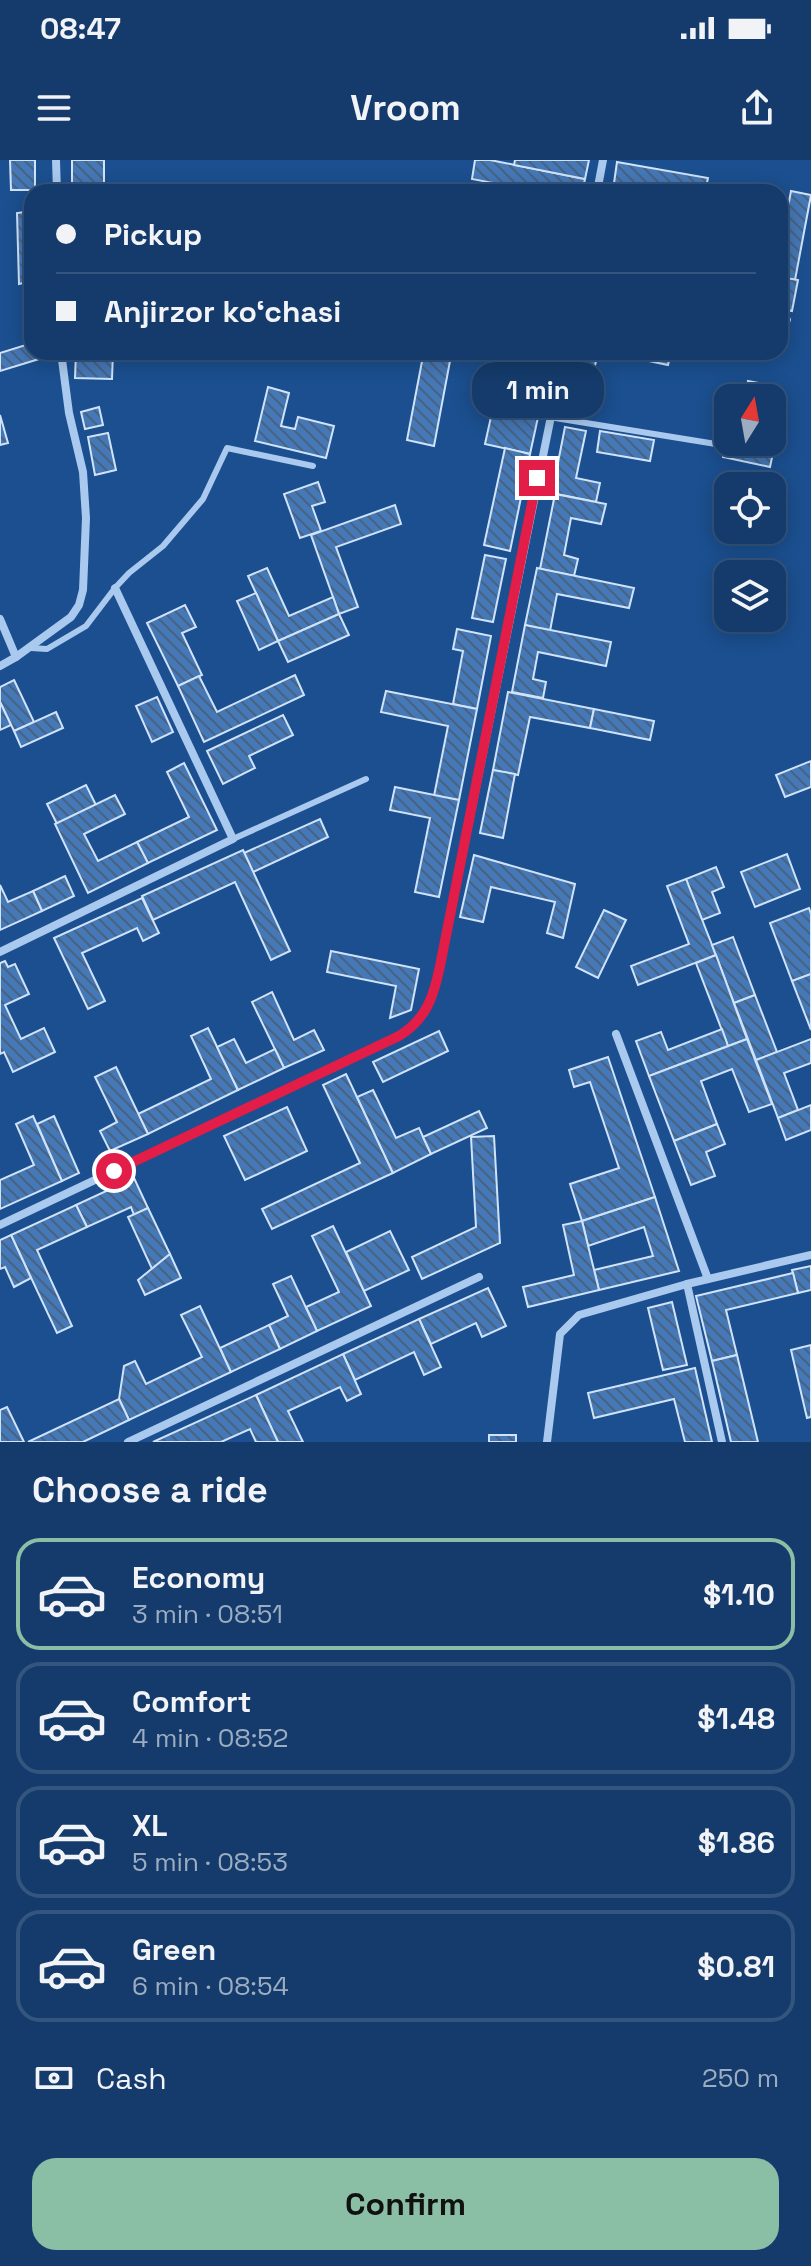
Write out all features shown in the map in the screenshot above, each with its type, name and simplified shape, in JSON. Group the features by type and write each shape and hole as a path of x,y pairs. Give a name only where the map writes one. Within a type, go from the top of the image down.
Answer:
{"street":[{"path":"56,160 57,184"},
{"path":"598,184 603,160"},
{"path":"0,666 31,648 71,617 79,605 83,590 86,518 83,472 69,413 62,360"},
{"path":"0,1225 399,1036 412,1028 426,1012 434,993 562,360"},
{"path":"0,952 233,839 115,588"},
{"path":"0,619 16,657"},
{"path":"616,1034 708,1279"},
{"path":"547,1442 560,1334 579,1315 687,1284 811,1255"},
{"path":"128,1442 479,1277"},
{"path":"687,1284 722,1442"}],"lane":[{"path":"549,417 714,444"},
{"path":"31,648 47,649 86,626 115,588 163,546 203,499 227,448 313,466"},
{"path":"233,839 366,779"}],"building":[{"path":"10,160 35,160 35,184 24,184 24,190 11,190"},
{"path":"72,160 104,160 104,184 72,184"},
{"path":"475,160 490,160 585,179 584,184 499,184 472,179"},
{"path":"515,160 589,160 585,179 514,165"},
{"path":"617,162 708,178 707,184 614,183"},
{"path":"791,191 811,195 795,280 788,279 788,207"},
{"path":"24,212 24,283 19,284 17,213"},
{"path":"788,278 798,280 792,311 788,310"},
{"path":"24,346 24,360 36,360 0,371 0,353"},
{"path":"76,360 113,360 112,379 75,378"},
{"path":"422,360 450,361 434,446 407,440"},
{"path":"577,360 596,360 593,375 575,371"},
{"path":"644,360 669,360 668,365"},
{"path":"502,367 547,376 530,454 485,444"},
{"path":"268,387 289,393 281,426 295,429 298,417 334,426 326,458 255,441"},
{"path":"99,407 103,425 85,429 81,412"},
{"path":"0,415 8,443 0,445"},
{"path":"565,427 586,431 576,478 600,483 596,502 552,493"},
{"path":"600,431 654,440 650,461 597,452"},
{"path":"108,433 116,470 95,475 88,437"},
{"path":"505,448 530,454 510,551 484,545"},
{"path":"723,456 772,456 770,467"},
{"path":"318,482 325,502 312,506 321,531 300,538 284,494"},
{"path":"555,494 606,504 601,524 571,518 564,555 578,559 574,576 540,569"},
{"path":"395,505 401,524 336,547 358,607 339,614 311,535"},
{"path":"485,555 506,559 493,622 472,618"},
{"path":"267,568 289,616 333,597 339,614 278,641 248,576"},
{"path":"537,568 634,588 629,608 557,594 550,631 525,625"},
{"path":"256,593 278,641 259,650 237,601"},
{"path":"185,605 196,627 182,633 202,675 178,686 147,623"},
{"path":"339,614 349,635 288,662 278,641"},
{"path":"525,625 611,642 606,666 538,652 533,679 546,682 543,698 512,692"},
{"path":"457,629 491,636 477,709 453,704 463,651 453,649"},
{"path":"295,675 304,695 204,742 178,686 199,676 217,712"},
{"path":"14,680 34,722 14,731 0,702 0,687"},
{"path":"386,691 477,709 459,800 434,796 448,726 381,712"},
{"path":"508,692 594,709 590,728 530,717 518,775 493,770"},
{"path":"157,697 173,732 152,742 136,706"},
{"path":"0,702 11,725 0,730"},
{"path":"594,709 654,721 650,740 590,728"},
{"path":"56,712 63,728 21,747 14,731"},
{"path":"283,715 293,735 249,756 255,768 223,784 207,751"},
{"path":"811,761 811,787 785,797 776,775"},
{"path":"184,763 217,830 148,863 137,842 189,817 167,772"},
{"path":"493,770 515,774 503,838 480,833"},
{"path":"86,785 96,805 57,824 47,804"},
{"path":"395,787 459,800 439,897 415,892 430,818 390,810"},
{"path":"115,795 125,814 84,834 98,861 137,842 148,863 88,893 55,824"},
{"path":"320,819 328,837 253,872 244,853"},
{"path":"243,850 290,951 271,960 235,882 153,920 142,896"},
{"path":"787,854 800,889 755,907 741,872"},
{"path":"474,855 575,884 563,938 547,933 555,902 491,887 483,922 460,917"},
{"path":"716,867 724,887 712,892 720,913 702,920 686,879"},
{"path":"65,876 74,896 42,911 33,891"},
{"path":"686,879 716,955 638,985 631,966 689,944 667,886"},
{"path":"0,885 8,902 33,891 42,911 0,930"},
{"path":"142,898 159,933 143,941 137,928 82,953 105,1001 88,1009 54,938"},
{"path":"809,908 811,974 792,981 770,923"},
{"path":"604,910 626,920 598,978 576,967"},
{"path":"733,937 755,995 734,1003 712,945"},
{"path":"331,951 419,969 411,1010 390,1018 396,986 327,972"},
{"path":"716,955 747,1039 728,1046 696,963"},
{"path":"5,961 8,967 15,964 29,994 5,1005 21,1039 44,1028 55,1052 13,1072 4,1052 0,1054 0,963"},
{"path":"811,974 811,1030 792,981"},
{"path":"272,992 294,1040 314,1030 324,1050 284,1068 252,1002"},
{"path":"755,995 777,1052 756,1060 734,1003"},
{"path":"208,1028 238,1090 148,1134 138,1114 211,1079 191,1036"},
{"path":"722,1029 728,1046 649,1076 636,1041 661,1032 668,1050"},
{"path":"439,1031 448,1051 383,1082 373,1062"},
{"path":"234,1039 246,1063 275,1049 284,1068 238,1090 217,1047"},
{"path":"747,1039 772,1104 749,1112 732,1069 701,1081 717,1124 674,1141 649,1076"},
{"path":"811,1039 811,1063 784,1073 798,1110 778,1118 756,1060"},
{"path":"608,1057 655,1197 582,1221 570,1184 619,1168 590,1082 574,1087 569,1070"},
{"path":"116,1067 148,1134 110,1151 100,1131 117,1122 95,1077"},
{"path":"346,1074 393,1173 272,1229 262,1209 360,1163 323,1085"},
{"path":"373,1090 396,1138 419,1128 431,1154 393,1173 357,1097"},
{"path":"811,1105 811,1130 786,1140 778,1118"},
{"path":"287,1107 307,1151 245,1180 224,1136"},
{"path":"479,1111 487,1128 431,1154 423,1137"},
{"path":"33,1116 62,1181 0,1209 0,1180 34,1165 16,1124"},
{"path":"54,1116 79,1173 62,1181 37,1124"},
{"path":"717,1124 725,1144 706,1152 715,1176 691,1185 674,1141"},
{"path":"494,1136 500,1243 422,1279 412,1257 476,1227 471,1137"},
{"path":"134,1178 148,1208 134,1215 131,1207 87,1227 76,1205"},
{"path":"655,1197 679,1271 599,1290 594,1270 653,1256 644,1227 588,1246 582,1221"},
{"path":"76,1205 87,1227 37,1250 72,1326 57,1333 11,1235"},
{"path":"148,1208 170,1254 152,1269 128,1217"},
{"path":"582,1221 599,1290 528,1307 523,1287 574,1275 563,1225"},
{"path":"333,1226 371,1306 317,1331 306,1307 339,1292 312,1236"},
{"path":"390,1231 409,1270 364,1291 346,1252"},
{"path":"11,1235 31,1278 14,1287 5,1267 0,1269 0,1240"},
{"path":"170,1254 181,1278 145,1295 138,1280"},
{"path":"811,1266 811,1290 798,1293 792,1270"},
{"path":"793,1273 798,1293 726,1310 737,1355 712,1361 696,1296"},
{"path":"291,1276 317,1331 280,1349 269,1325 288,1316 273,1284"},
{"path":"488,1288 506,1326 482,1337 476,1323 431,1344 419,1319"},
{"path":"672,1302 687,1365 663,1370 648,1308"},
{"path":"200,1306 231,1372 129,1420 119,1399 124,1366 135,1361 146,1384 202,1357 181,1315"},
{"path":"419,1319 441,1367 424,1375 414,1352 355,1380 343,1354"},
{"path":"269,1325 280,1349 231,1372 220,1348"},
{"path":"811,1345 811,1417 807,1418 791,1350"},
{"path":"343,1354 361,1394 347,1401 340,1387 288,1411 303,1442 278,1442 256,1395"},
{"path":"737,1355 758,1442 731,1442 712,1361"},
{"path":"695,1368 712,1442 685,1442 674,1399 594,1418 588,1393"},
{"path":"256,1395 278,1442 256,1442 250,1429 221,1442 153,1442"},
{"path":"119,1399 129,1420 83,1442 28,1442"},
{"path":"7,1407 24,1442 0,1442 0,1410"},
{"path":"489,1435 516,1435 516,1442 489,1442"}],"route":[{"path":"114,1171 399,1036 412,1028 426,1012 440,966 537,478"}]}
